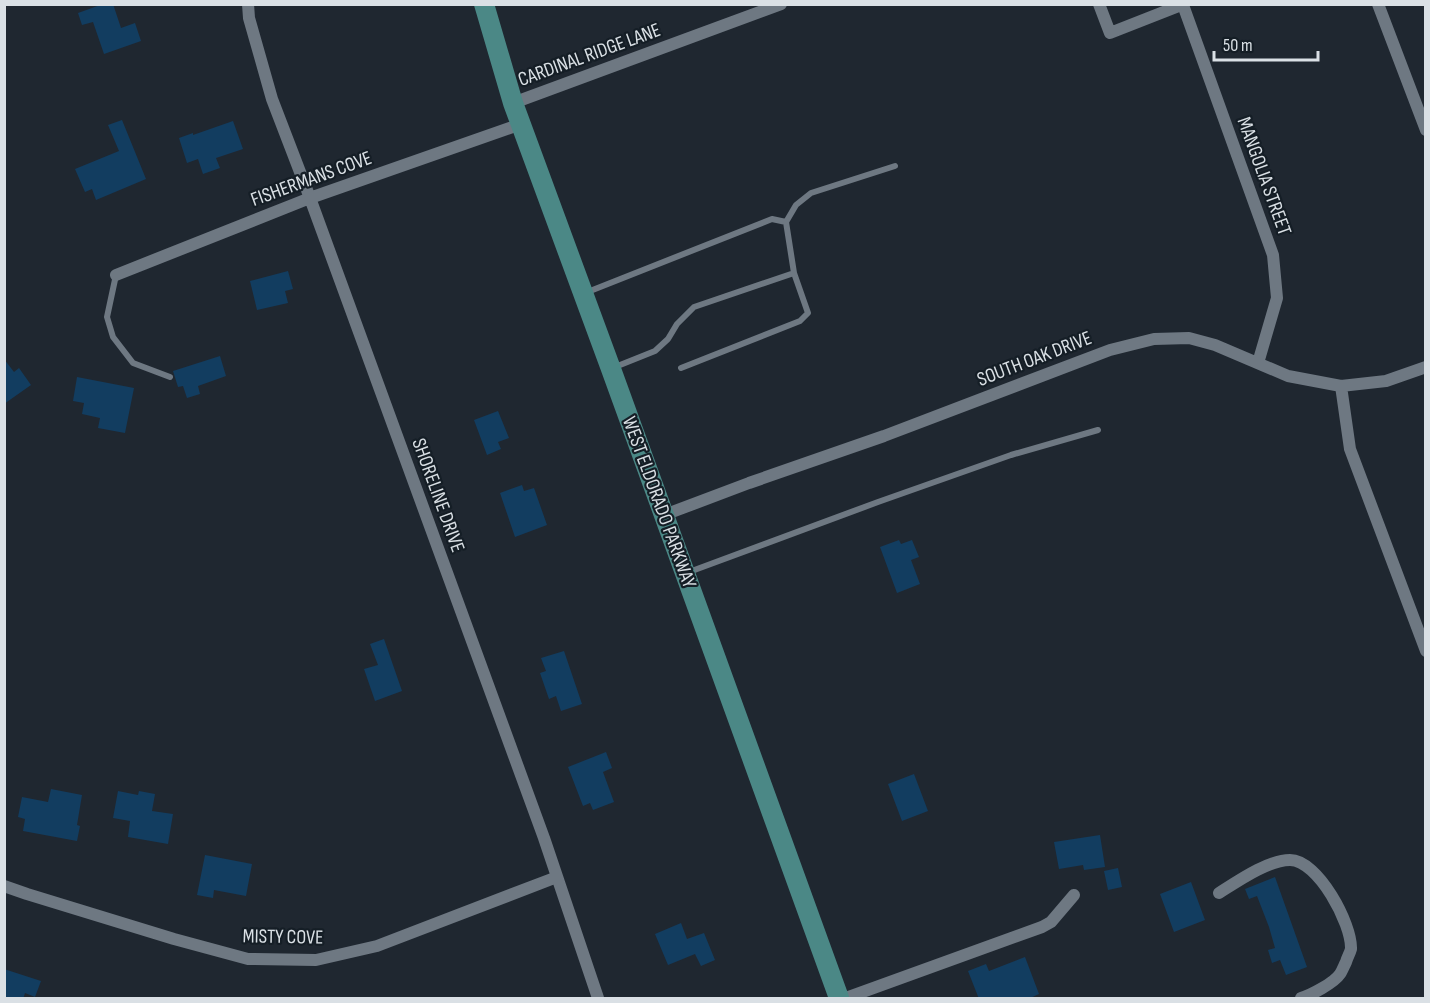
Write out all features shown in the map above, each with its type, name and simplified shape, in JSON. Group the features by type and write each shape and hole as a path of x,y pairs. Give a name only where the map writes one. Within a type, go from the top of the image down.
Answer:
{"main road":[{"name":"WEST ELDORADO PARKWAY","path":"484,4 520,124 584,293 839,999"}],"street":[{"name":"SHORELINE DRIVE","path":"248,4 249,18 272,99 536,816 598,999"},
{"name":"CARDINAL RIDGE LANE","path":"513,103 781,4"},
{"path":"1099,4 1110,33 1184,5"},
{"path":"1378,4 1425,130"},
{"name":"MANGOLIA STREET","path":"1184,5 1273,255 1276,298 1258,363"},
{"name":"FISHERMANS COVE","path":"116,275 310,198 520,124"},
{"name":"SOUTH OAK DRIVE","path":"664,515 884,436 1110,350 1154,339 1189,338 1215,345 1288,376 1341,386 1386,381 1425,367"},
{"path":"1341,386 1350,449 1425,651"},
{"path":"1219,893 1268,865 1291,860 1309,867 1334,897 1348,928 1351,951 1339,976 1313,994 1301,999"},
{"name":"MISTY COVE","path":"4,886 174,939 248,959 316,960 377,946 557,878"},
{"path":"846,999 1042,927 1051,922 1074,895"}],"lane":[{"path":"681,368 800,321 808,313 794,273 786,222 796,205 811,193 894,165"},
{"path":"584,293 771,219 786,222"},
{"path":"611,369 655,351 694,307 794,273"},
{"path":"116,275 107,317 113,337 133,363 170,377"},
{"path":"685,573 1000,459 1098,430"}],"building":[{"path":"103,4 113,4 121,28 135,23 141,41 104,54 93,22 82,25 78,13"},
{"path":"122,120 146,179 96,200 92,189 85,192 75,169 119,151 108,125"},
{"path":"233,121 243,149 216,158 220,168 203,174 198,159 187,163 179,138"},
{"path":"288,271 293,289 285,291 288,303 257,310 250,281"},
{"path":"220,356 226,376 198,386 200,394 187,398 183,386 178,387 173,371"},
{"path":"4,359 14,372 19,368 31,385 4,404"},
{"path":"77,377 134,388 125,433 98,428 100,418 82,414 84,403 73,401"},
{"path":"498,411 509,438 498,442 501,449 487,455 474,420"},
{"path":"522,485 524,491 534,488 547,525 515,537 500,493"},
{"path":"899,540 901,544 912,540 919,557 911,560 920,584 897,593 880,547"},
{"path":"384,639 402,691 375,701 364,669 378,665 370,644"},
{"path":"564,651 582,704 561,711 556,696 549,699 540,673 546,671 541,658"},
{"path":"606,752 612,768 603,772 614,802 593,810 590,803 583,806 568,767"},
{"path":"914,774 928,811 902,821 888,784"},
{"path":"51,789 82,795 77,841 23,831 25,819 18,817 22,797 48,802"},
{"path":"118,791 138,795 139,791 155,794 152,811 173,814 168,844 128,837 130,821 113,818"},
{"path":"1100,835 1105,867 1084,870 1083,865 1059,869 1054,842"},
{"path":"205,855 252,864 246,896 214,890 213,898 197,895"},
{"path":"1118,868 1122,887 1108,890 1104,871"},
{"path":"1275,877 1307,967 1286,975 1280,960 1272,963 1268,950 1275,948 1257,896 1249,899 1245,889"},
{"path":"1191,882 1205,920 1174,932 1160,894"},
{"path":"681,923 687,939 704,933 715,960 701,966 695,954 668,965 655,934"},
{"path":"1025,957 1039,994 1028,999 979,999 968,971 986,964 989,971"},
{"path":"4,969 41,981 35,997 25,993 23,999 4,999"}]}
